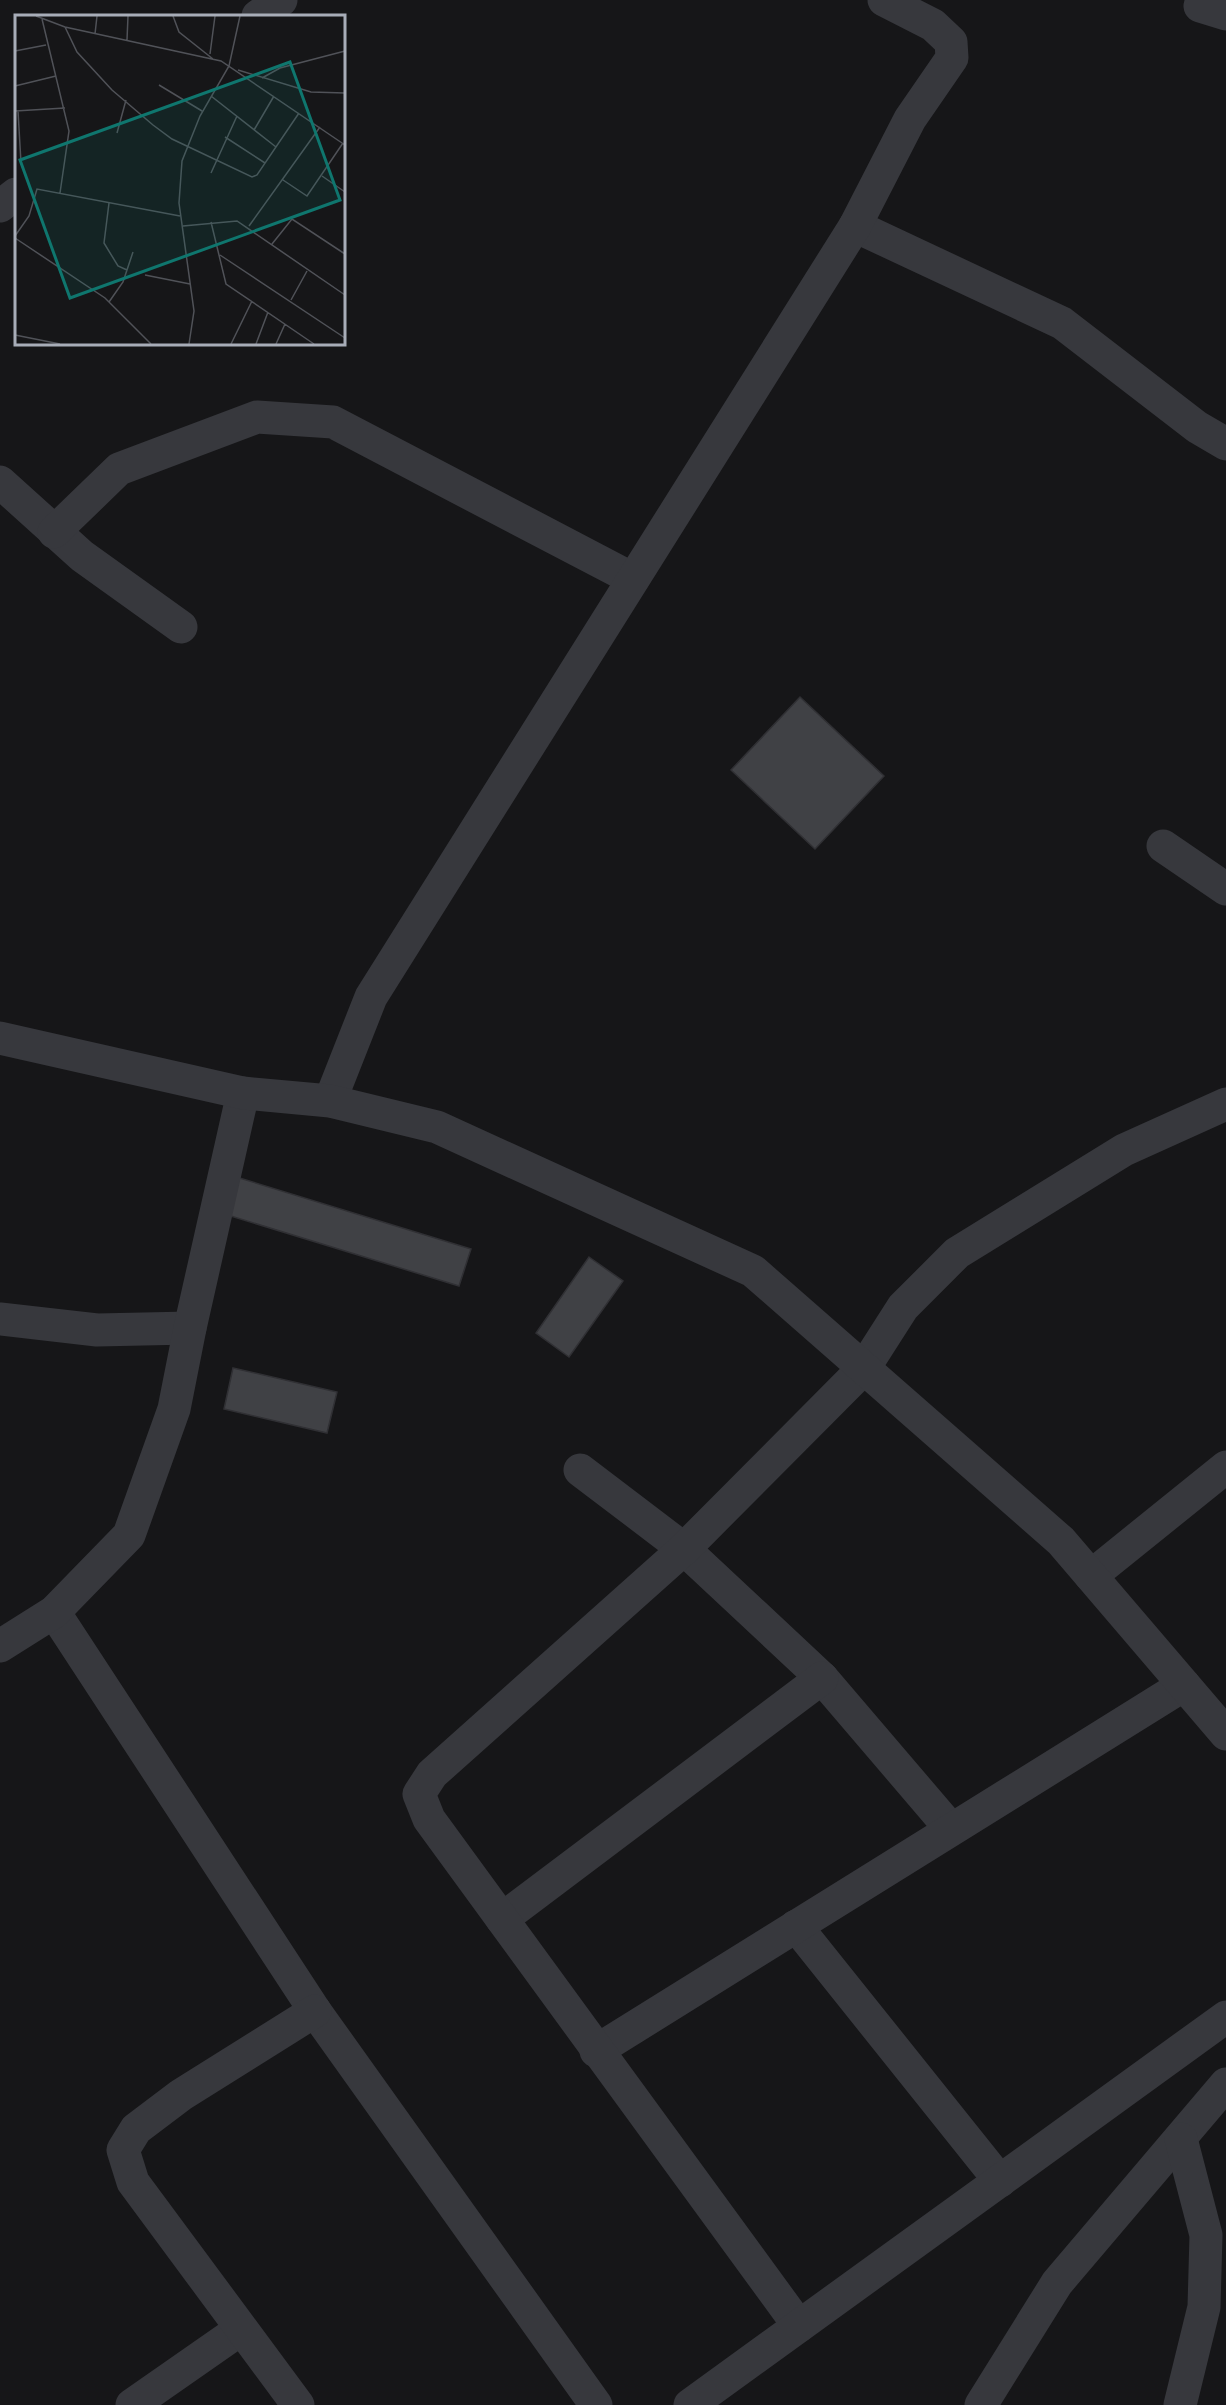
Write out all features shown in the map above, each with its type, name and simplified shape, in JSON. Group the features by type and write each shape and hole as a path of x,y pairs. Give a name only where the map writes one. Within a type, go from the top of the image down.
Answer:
{"street":[{"path":"259,15 281,0"},
{"path":"330,1101 371,996 855,226 910,119 952,58 951,42 933,25 884,0"},
{"path":"0,206 15,195"},
{"path":"855,226 1062,323 1197,427 1226,444"},
{"path":"54,532 120,469 257,417 333,422 633,579"},
{"path":"0,482 82,556 181,627"},
{"path":"1163,846 1226,889"},
{"path":"0,1038 243,1094 330,1101 437,1127 753,1271 1061,1541 1226,1734"},
{"path":"0,1646 54,1612 129,1535 174,1409 243,1094"},
{"path":"799,2326 596,2051 429,1819 419,1794 432,1774 684,1549 864,1368 903,1307 957,1253 1124,1150 1226,1104"},
{"path":"0,1319 97,1330 190,1328"},
{"path":"1091,1576 1226,1467"},
{"path":"580,1470 684,1549 822,1678 951,1829"},
{"path":"54,1612 315,2012 596,2405"},
{"path":"502,1919 822,1678"},
{"path":"596,2051 1184,1685"},
{"path":"796,1926 1000,2181"},
{"path":"298,2405 133,2182 123,2150 136,2129 181,2095 315,2012"},
{"path":"690,2405 1226,2017"},
{"path":"981,2405 1057,2283 1226,2084"},
{"path":"1180,2405 1204,2307 1206,2235 1181,2139"},
{"path":"132,2405 241,2329"}],"building":[{"path":"800,697 884,776 815,849 731,770"},
{"path":"233,1176 471,1249 459,1286 221,1213"},
{"path":"589,1257 623,1281 569,1357 536,1333"},
{"path":"233,1368 337,1392 327,1433 224,1409"}]}
